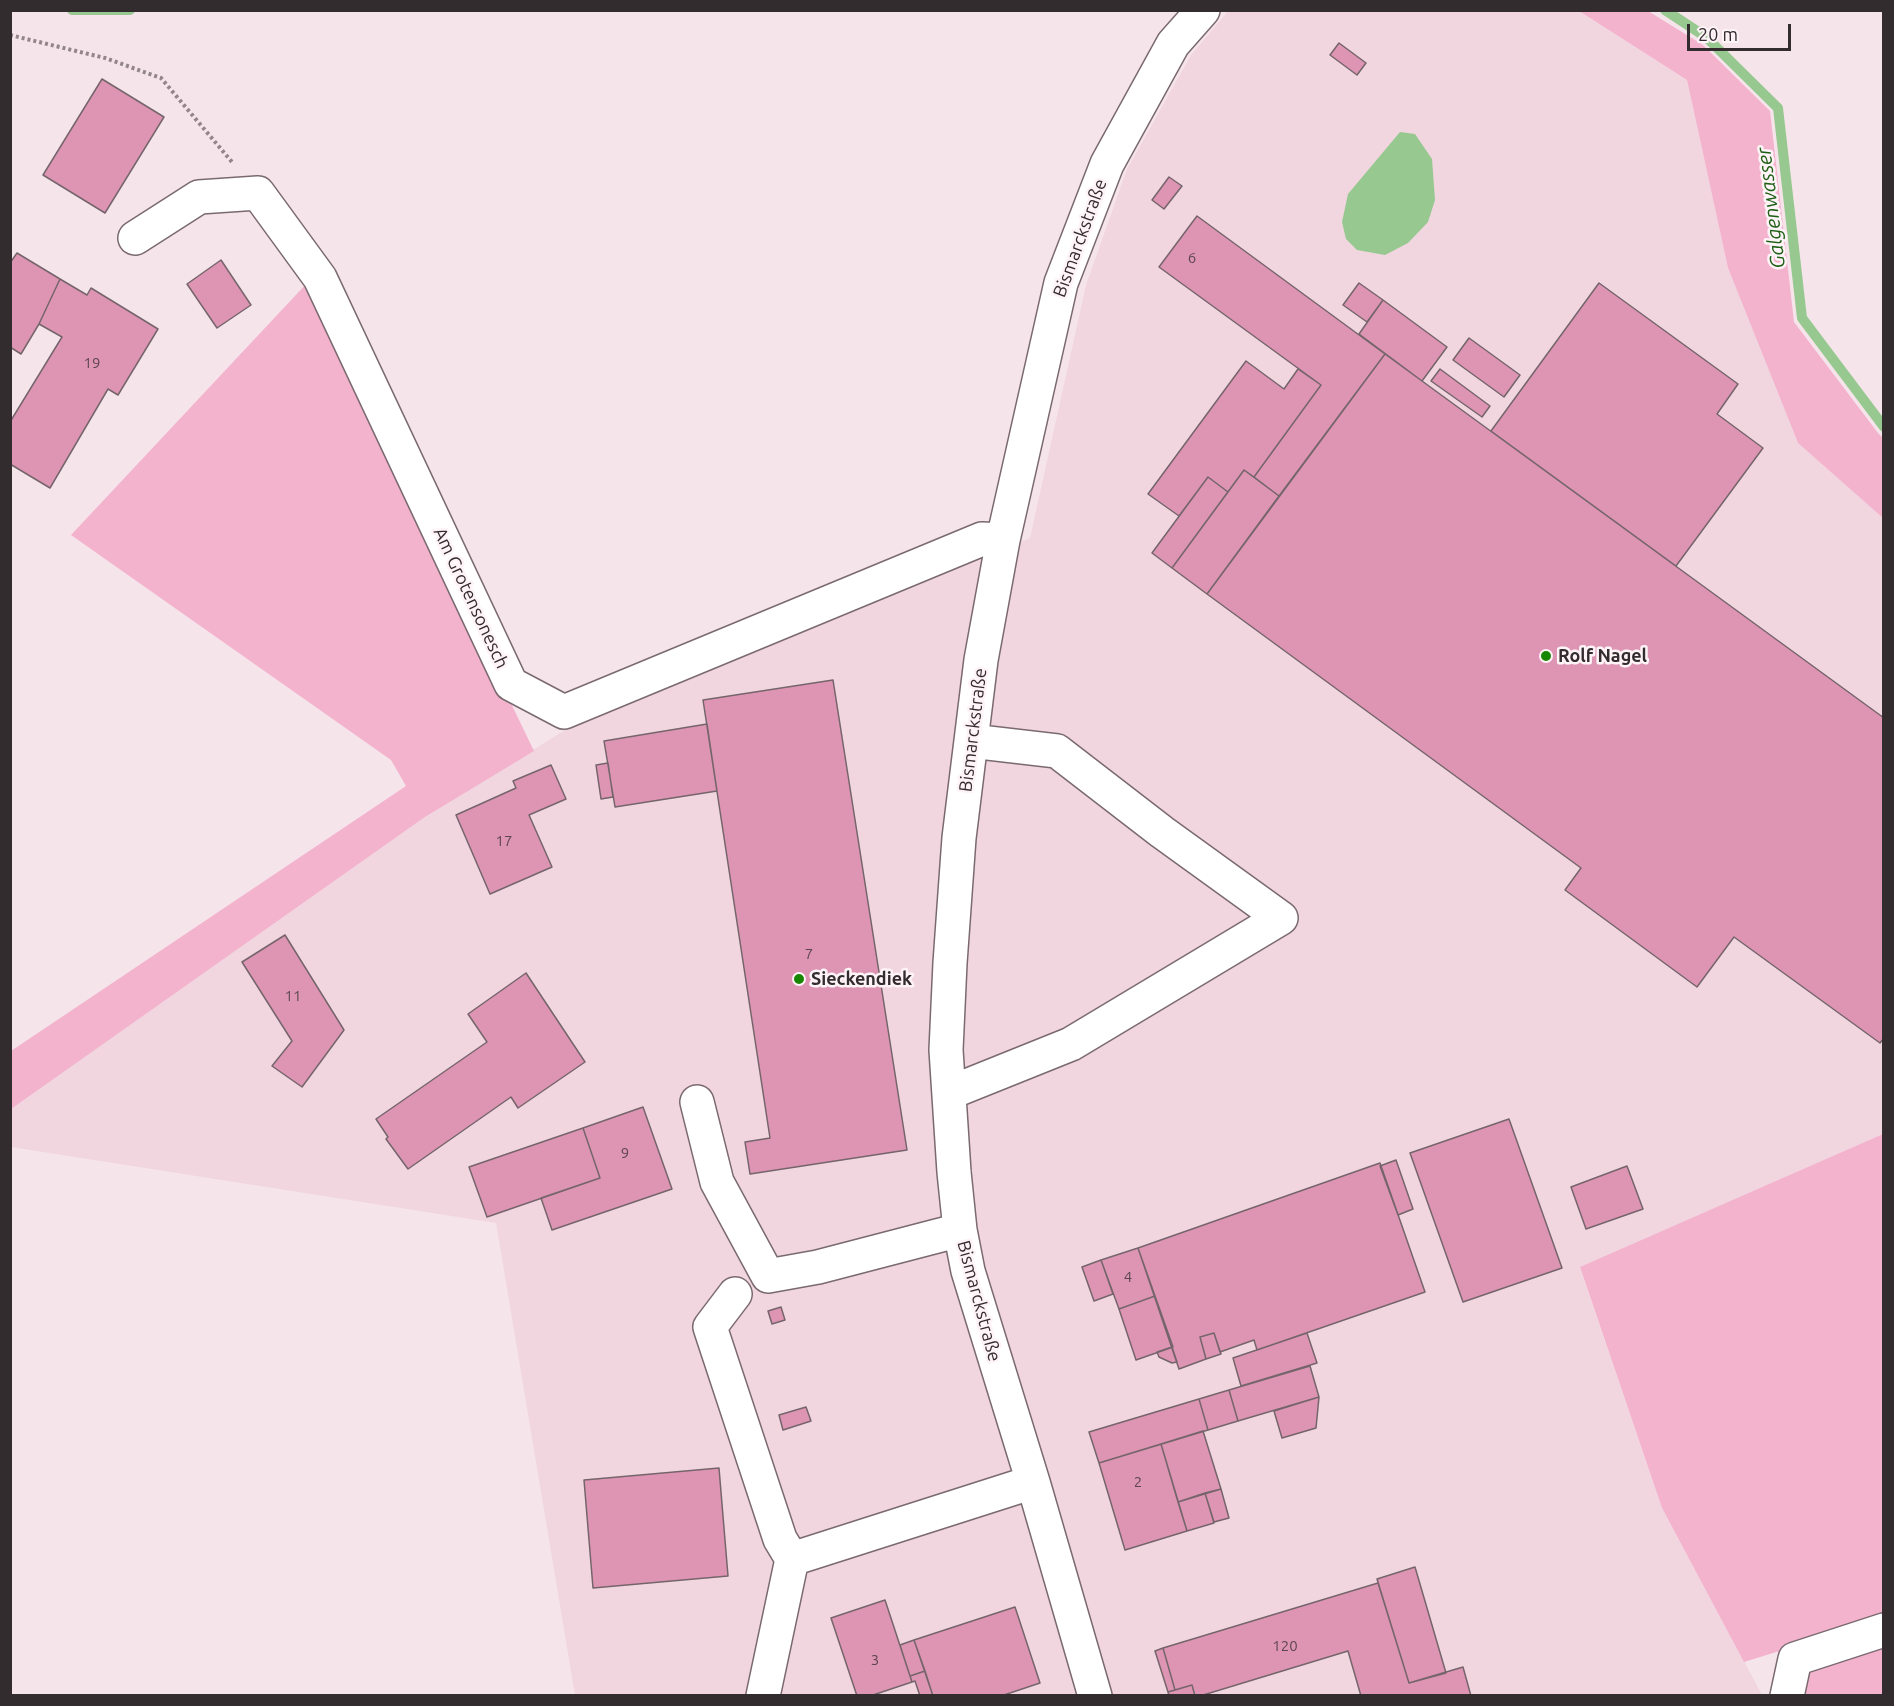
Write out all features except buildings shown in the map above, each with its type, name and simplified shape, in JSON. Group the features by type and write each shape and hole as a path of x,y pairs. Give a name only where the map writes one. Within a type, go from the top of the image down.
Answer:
{"street":[{"name":"Bismarckstraße","path":"1095,1695 968,1271 960,1230 946,1050 950,963 960,838 981,660 1003,540 1061,283 1107,164 1173,45 1203,10"},
{"name":"Am Grotensonesch","path":"258,193 320,278 511,684 564,712 982,539 1003,540"},
{"path":"135,238 199,197 258,193"},
{"path":"949,1093 1071,1044 1281,918 1162,832 1057,751 972,741"},
{"path":"697,1102 717,1182 768,1276 818,1267 960,1230"},
{"path":"735,1294 710,1327 780,1539 792,1559 763,1695"},
{"path":"792,1559 1033,1482"},
{"path":"1787,1695 1795,1659 1884,1630"}],"path":[{"path":"10,35 105,58 161,78 258,193"}],"shaded area":[{"path":"1228,11 1579,11 1687,80 1728,268 1798,443 1884,518 1883,1134 1580,1268 1662,1508 1761,1695 575,1695 496,1223 11,1147 10,1109 425,817 565,730 1030,538 1086,285 1127,169 1191,55"},
{"path":"1579,11 1648,11 1703,45 1770,111 1794,322 1883,438 1883,518 1798,443 1728,268 1687,80"},
{"path":"1400,132 1415,134 1432,159 1435,200 1428,222 1408,243 1385,255 1357,250 1346,239 1342,222 1348,194"},
{"path":"308,282 534,751 425,817 11,1109 11,1051 406,786 391,760 71,535"},
{"path":"1883,1134 1883,1619 1744,1662 1662,1508 1580,1267"},
{"path":"1883,1647 1883,1695 1796,1696 1801,1670"}],"waterway":[{"name":"Galgenwasser","path":"72,10 130,10"},
{"name":"Galgenwasser","path":"1665,10 1706,37 1778,108 1802,318 1884,427"}],"place":[{"name":"Rolf Nagel","path":"1546,656"},
{"name":"Sieckendiek","path":"799,979"}]}
